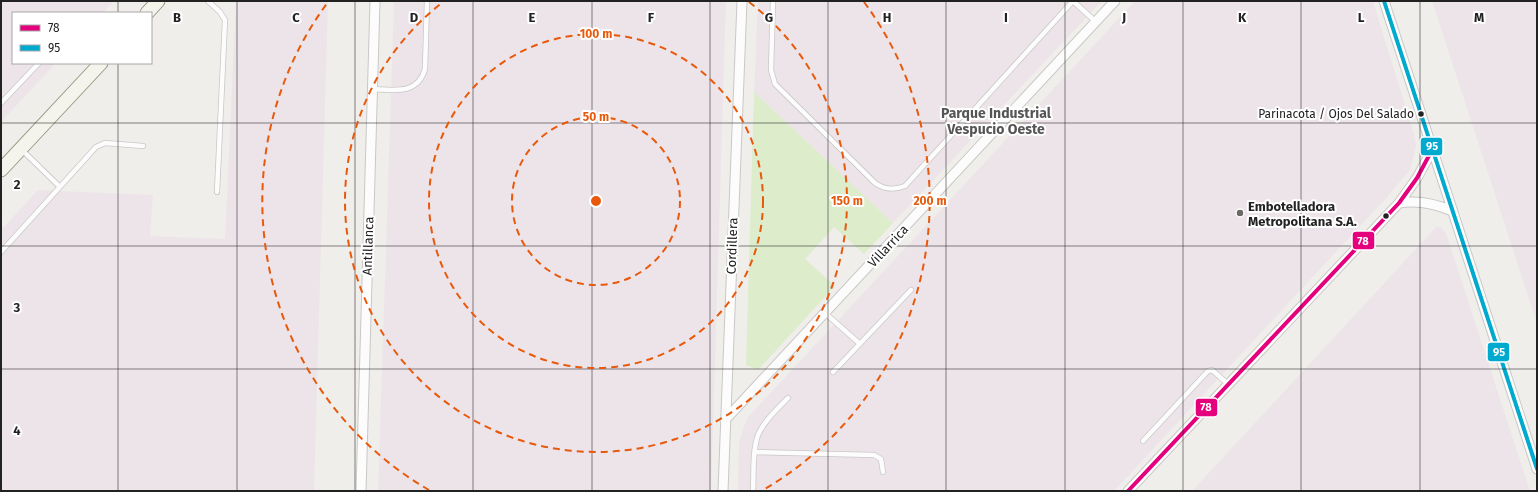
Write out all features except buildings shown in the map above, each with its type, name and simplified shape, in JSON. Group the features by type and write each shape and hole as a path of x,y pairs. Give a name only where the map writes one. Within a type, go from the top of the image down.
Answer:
{"main road":[{"path":"148,12 158,1"},
{"path":"1,170 100,64"}],"street":[{"name":"Antillanca","path":"361,491 375,1"},
{"name":"Cordillera","path":"723,491 742,1"},
{"name":"Villarrica","path":"725,420 1115,1"},
{"path":"1384,1 1537,468"},
{"path":"1128,491 1398,202 1417,178 1432,150"},
{"path":"1398,202 1426,202 1452,211"}],"lane":[{"path":"208,1 220,12 225,20 217,192"},
{"path":"373,89 392,90 411,87 418,83 423,76 425,69 427,1"},
{"path":"774,1 770,70 775,84 875,183 881,187 891,189 905,186 1073,1 1096,22"},
{"path":"1,103 38,64"},
{"path":"1,252 96,147 101,144 112,143 142,146"},
{"path":"21,149 60,187"},
{"path":"833,372 911,290"},
{"path":"825,313 860,344"},
{"path":"1143,441 1208,371 1212,370 1228,384"},
{"path":"753,491 755,452 758,435 788,398"},
{"path":"755,452 874,456 881,459 883,472"}],"shaded area":[{"path":"1,1 114,1 104,12 12,12 12,64 55,64 1,122"},
{"path":"236,1 328,1 314,491 1,491 1,230 38,190 153,195 150,236 225,239"},
{"path":"394,1 726,1 711,491 378,491"},
{"path":"758,1 1102,1 893,223 754,92"},
{"path":"1135,1 1373,1 1414,134 1416,146 1410,170 1387,197 1114,491 738,491 739,444 748,417"},
{"path":"1432,1 1537,1 1537,324 1505,225"},
{"path":"1437,226 1443,229 1447,236 1530,491 1192,491"}],"green space":[{"path":"754,92 893,223 864,254 834,227 805,259 835,286 758,370 746,365"}],"transit line":[{"name":"95","path":"1384,1 1537,469"},
{"name":"78","path":"1128,491 1399,203 1417,178 1432,150"}],"place":[{"name":"Parinacota / Ojos Del Salado","path":"1421,114"},
{"name":"Embotelladora Metropolitana S.A.","path":"1240,213"}],"district":[{"name":"Parque Industrial Vespucio Oeste","path":"996,122"}]}
